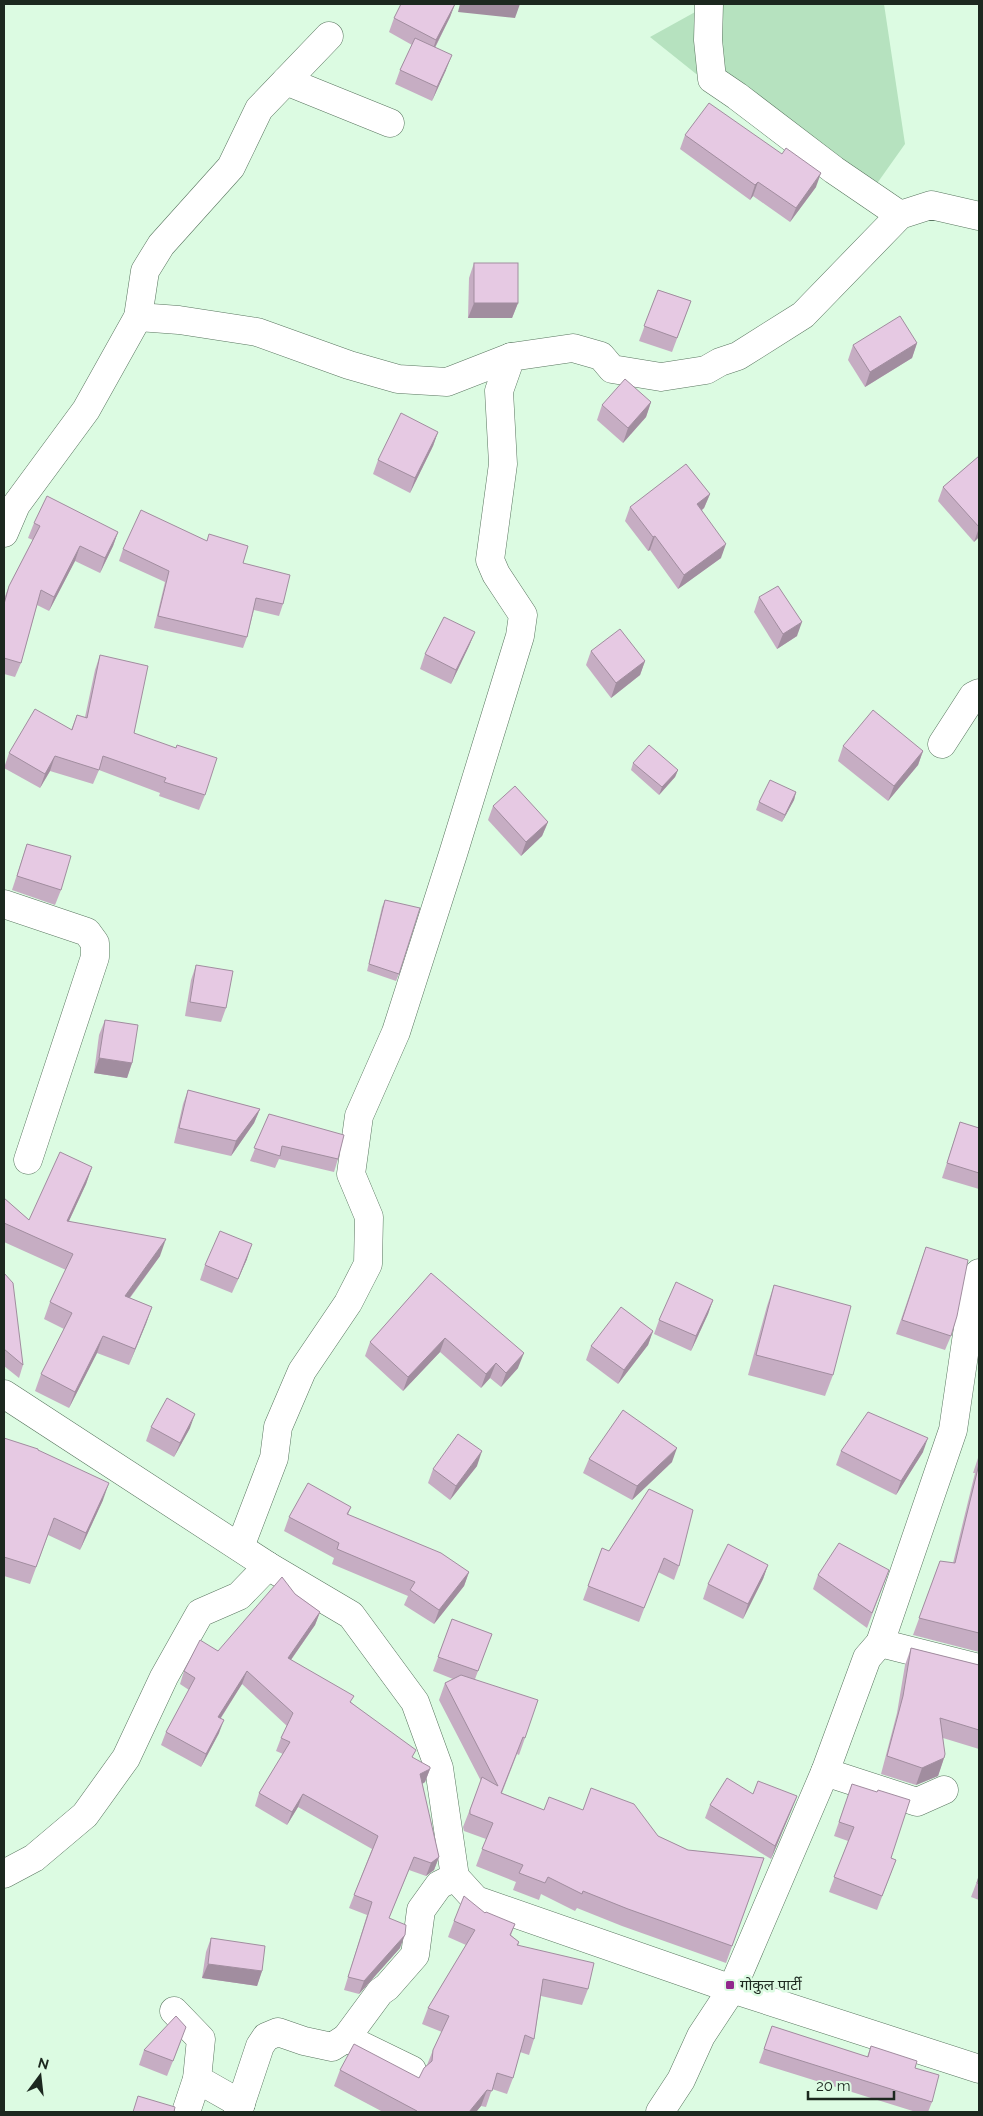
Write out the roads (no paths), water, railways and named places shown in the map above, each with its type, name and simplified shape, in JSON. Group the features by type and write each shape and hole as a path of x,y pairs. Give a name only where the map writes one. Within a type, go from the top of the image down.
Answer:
{"street":[{"path":"709,4 708,40 712,79 834,170 900,214"},
{"path":"4,533 16,505 86,410 138,317 145,272 160,245 231,166 259,109 329,36"},
{"path":"286,80 390,123"},
{"path":"138,317 179,320 257,332 349,365 398,379 447,382 511,357 573,348 601,356 612,369 661,377 706,370 720,362 738,356 804,315 900,214 931,205 979,216"},
{"path":"240,1547 274,1458 278,1427 302,1371 348,1303 368,1264 369,1217 351,1174 358,1116 396,1032 520,636 523,615 496,574 490,560 503,464 499,390 511,357"},
{"path":"942,744 973,696 979,693"},
{"path":"4,904 88,932 95,943 95,957 28,1160"},
{"path":"660,2112 681,2080 701,2036 732,1989 825,1772 867,1658 880,1644 953,1430 972,1300 979,1273"},
{"path":"4,1394 268,1566 351,1615 415,1702 439,1768 455,1877 476,1900 732,1989 979,2069"},
{"path":"4,1874 34,1858 85,1816 126,1758 164,1677 200,1613 239,1596 268,1566"},
{"path":"880,1644 979,1668"},
{"path":"825,1772 917,1802 944,1790"},
{"path":"197,2079 239,2108 260,2046 266,2037 278,2032 304,2041 332,2047 346,2038 380,1992 387,1988 415,1955 421,1910 439,1885 455,1877"},
{"path":"174,2010 201,2039 197,2079 186,2112"},
{"path":"346,2038 412,2070"}],"place":[{"name":"गोकुल पार्टी","path":"730,1985"}]}
